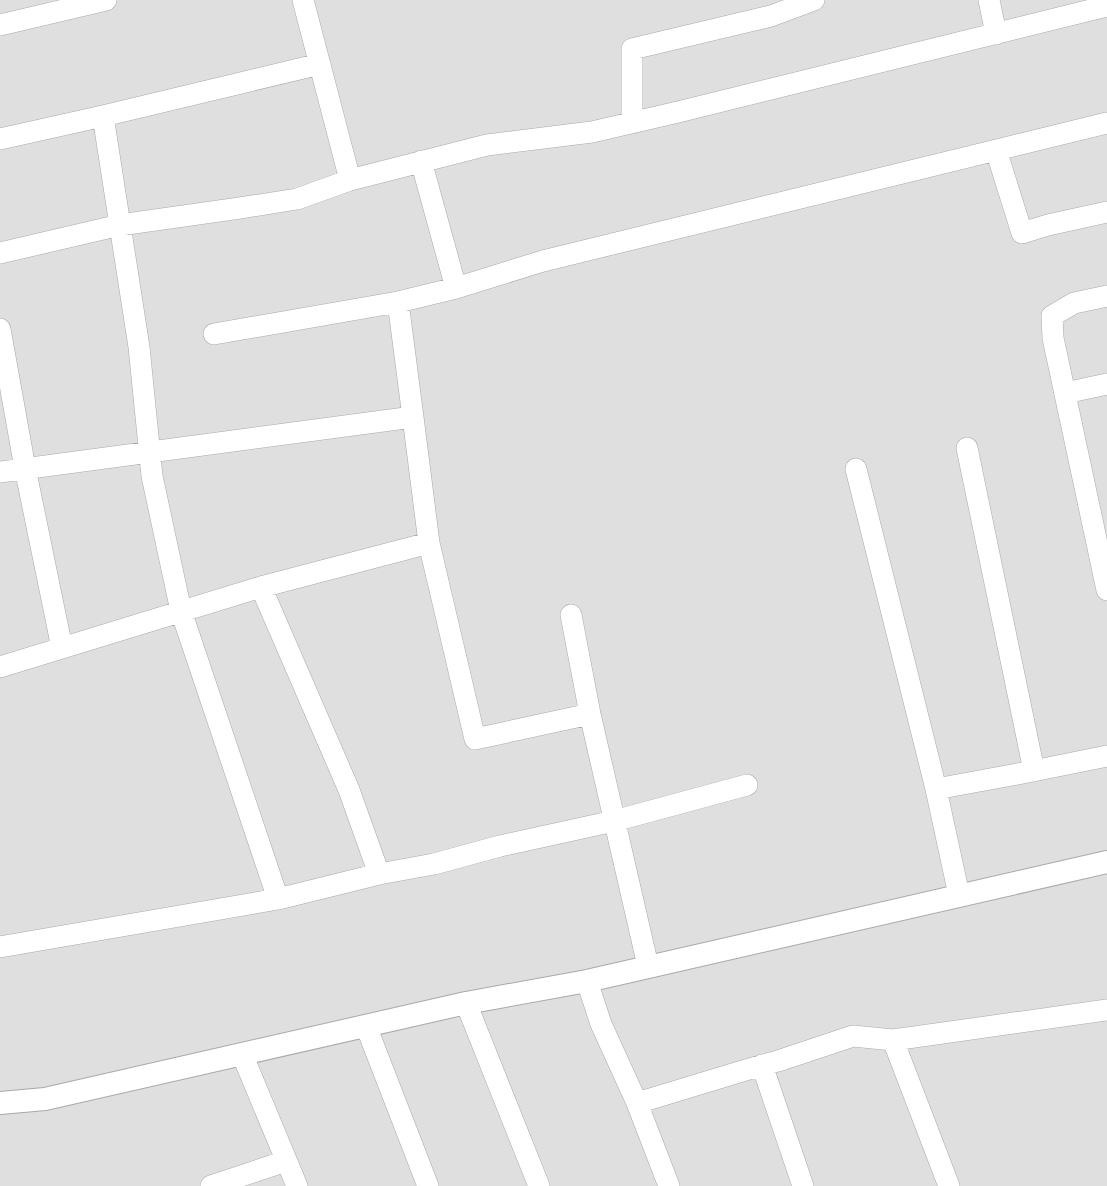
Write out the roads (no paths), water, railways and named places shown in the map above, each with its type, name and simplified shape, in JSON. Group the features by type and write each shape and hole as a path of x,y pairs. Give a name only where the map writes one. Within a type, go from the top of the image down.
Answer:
{"street":[{"path":"0,26 106,0"},
{"path":"303,0 350,180"},
{"path":"632,123 632,49 771,16 814,0"},
{"path":"989,0 996,34"},
{"path":"0,253 120,225 297,199 350,180 487,144 592,132 1107,6"},
{"path":"0,139 320,64"},
{"path":"103,116 140,347 152,476 181,611 278,899"},
{"path":"214,334 398,302 456,288 543,260 1107,123"},
{"path":"996,150 1022,233 1048,225 1107,212"},
{"path":"421,161 456,288"},
{"path":"1107,296 1074,302 1052,316 1053,338 1107,590"},
{"path":"398,302 429,543 475,739 590,714"},
{"path":"0,329 24,468 62,648"},
{"path":"1065,393 1107,384"},
{"path":"0,472 413,417"},
{"path":"967,448 1034,771"},
{"path":"856,469 936,789 959,896"},
{"path":"0,667 261,587 429,543"},
{"path":"261,587 349,790 379,874"},
{"path":"571,615 590,714 648,966"},
{"path":"936,789 1107,756"},
{"path":"0,947 278,899 379,874 434,864 500,846 614,821 747,785"},
{"path":"0,1103 45,1099 466,1004 587,980 1107,862"},
{"path":"587,980 601,1024 637,1103 668,1186"},
{"path":"466,1004 539,1186"},
{"path":"637,1103 853,1036 894,1040 1107,1010"},
{"path":"366,1026 428,1186"},
{"path":"894,1040 949,1186"},
{"path":"242,1054 297,1186"},
{"path":"762,1065 802,1186"},
{"path":"211,1186 286,1161"}]}
